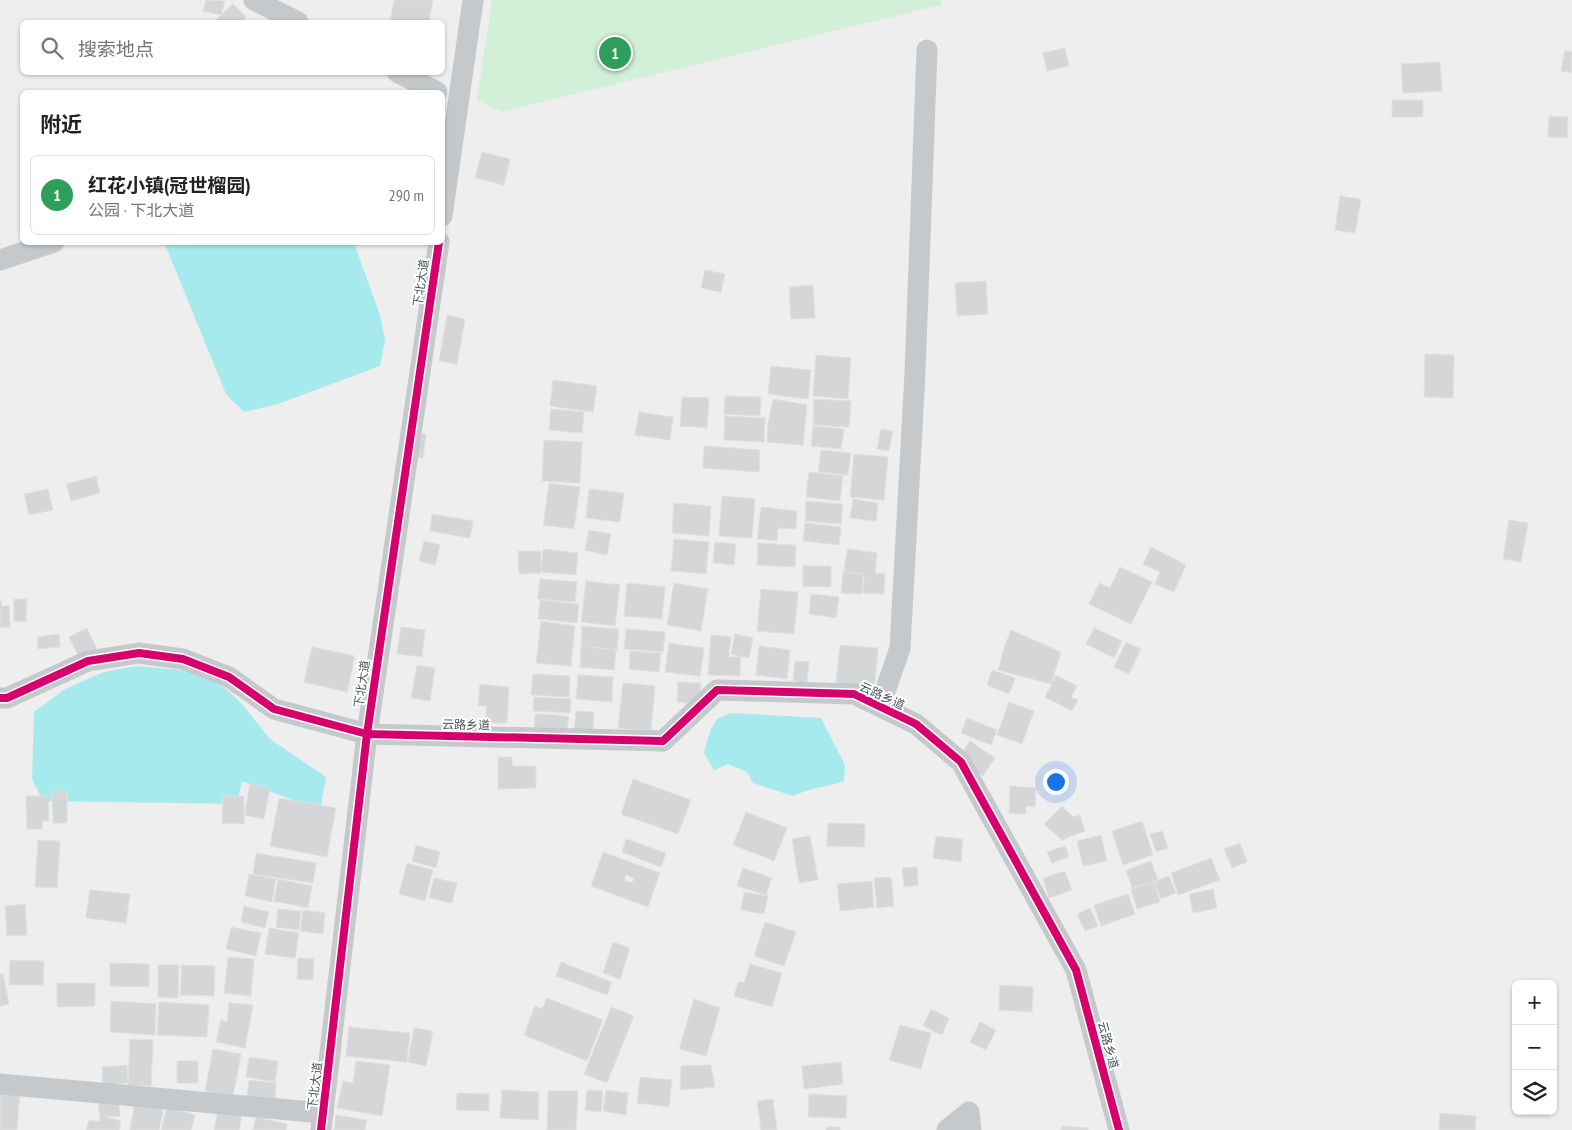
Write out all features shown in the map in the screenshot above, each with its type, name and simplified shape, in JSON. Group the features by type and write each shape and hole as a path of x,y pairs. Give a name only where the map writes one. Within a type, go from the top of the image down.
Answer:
{"street":[{"path":"254,0 294,20"},
{"path":"445,179 451,100 473,0"},
{"path":"880,706 900,648 915,373 927,50"},
{"path":"403,75 432,90"},
{"path":"0,260 45,245"},
{"name":"下北大道","path":"322,1122 366,734 439,245"},
{"name":"云路乡道","path":"0,698 8,698 88,661 139,653 183,659 229,677 274,709 366,734 663,741 717,690 854,694 916,724 961,762 1076,970 1119,1130"},
{"path":"0,1084 322,1122"},
{"path":"947,1130 969,1112 971,1130"}],"green space":[{"path":"492,0 942,0 941,5 501,112 477,100"}],"water":[{"path":"165,245 355,245 380,315 385,340 380,366 278,404 244,412 226,394"},
{"path":"136,666 183,670 221,684 242,704 270,739 326,777 320,810 242,781 237,804 43,801 32,779 34,712 65,689 104,672"},
{"path":"730,713 821,718 845,765 844,781 793,796 753,783 747,772 728,764 714,770 704,753 706,744 717,719"}],"building":[{"path":"206,0 225,1 221,15 203,11"},
{"path":"394,0 433,0 429,20 390,20"},
{"path":"233,4 246,17 243,20 216,20"},
{"path":"1065,48 1069,66 1047,71 1043,53"},
{"path":"1565,51 1572,52 1572,73 1561,71"},
{"path":"1440,62 1442,91 1403,93 1401,64"},
{"path":"1392,100 1423,100 1423,117 1392,117"},
{"path":"1549,116 1568,117 1567,138 1548,137"},
{"path":"482,152 510,159 504,185 475,178"},
{"path":"1340,196 1361,199 1355,233 1335,230"},
{"path":"705,270 725,274 721,292 701,288"},
{"path":"986,281 988,314 957,316 955,283"},
{"path":"813,285 815,318 791,319 789,287"},
{"path":"447,315 465,319 457,364 439,361"},
{"path":"1425,354 1454,355 1453,398 1424,397"},
{"path":"816,355 851,358 848,399 813,396"},
{"path":"771,366 811,370 808,399 768,394"},
{"path":"553,380 597,386 593,412 550,406"},
{"path":"725,396 761,397 760,416 724,414"},
{"path":"682,397 709,398 707,428 680,426"},
{"path":"773,399 807,405 803,445 767,442"},
{"path":"814,399 851,401 849,427 813,425"},
{"path":"551,409 584,412 582,433 549,430"},
{"path":"639,412 673,417 670,440 635,435"},
{"path":"725,416 765,418 764,442 724,440"},
{"path":"813,426 844,429 841,449 811,446"},
{"path":"881,429 893,431 889,451 877,449"},
{"path":"403,431 426,434 423,458 401,456"},
{"path":"544,440 582,442 580,483 542,481"},
{"path":"704,446 760,450 759,472 703,468"},
{"path":"821,450 851,453 848,475 818,472"},
{"path":"854,454 888,457 884,500 850,497"},
{"path":"809,472 843,476 840,501 806,497"},
{"path":"96,476 100,493 71,501 66,484"},
{"path":"549,483 580,487 574,529 543,525"},
{"path":"48,489 53,510 29,515 24,494"},
{"path":"589,489 624,493 620,522 586,518"},
{"path":"722,496 755,499 752,538 719,536"},
{"path":"853,499 878,503 876,521 850,518"},
{"path":"806,501 843,504 841,524 805,521"},
{"path":"674,503 711,506 709,536 672,533"},
{"path":"761,507 797,511 796,529 778,528 777,541 757,539"},
{"path":"432,514 473,521 470,538 430,531"},
{"path":"1509,520 1528,523 1521,562 1503,559"},
{"path":"805,523 841,527 839,545 803,541"},
{"path":"589,530 611,534 607,555 585,550"},
{"path":"674,539 709,542 706,574 671,571"},
{"path":"424,541 440,545 435,565 419,561"},
{"path":"715,542 736,544 734,565 713,563"},
{"path":"758,543 796,545 795,567 757,565"},
{"path":"1151,547 1186,565 1174,592 1155,584 1160,572 1143,564"},
{"path":"543,549 578,553 576,575 541,572"},
{"path":"847,549 877,553 875,573 885,574 884,594 863,593 864,574 844,572"},
{"path":"518,551 541,551 541,573 519,574"},
{"path":"803,566 831,566 831,587 803,586"},
{"path":"1120,567 1152,582 1131,624 1089,604 1099,583 1110,588"},
{"path":"843,572 863,574 862,594 841,593"},
{"path":"540,579 577,582 575,602 538,599"},
{"path":"586,581 620,585 615,626 581,622"},
{"path":"627,583 665,587 662,619 624,616"},
{"path":"674,583 708,589 701,631 667,625"},
{"path":"761,589 798,592 794,634 757,631"},
{"path":"811,594 839,597 836,618 809,614"},
{"path":"0,598 2,606 9,606 10,627 0,628"},
{"path":"14,599 27,599 26,622 14,621"},
{"path":"540,600 579,604 577,623 538,619"},
{"path":"541,621 575,626 571,666 536,663"},
{"path":"582,626 619,629 617,650 589,647 616,650 614,670 580,667"},
{"path":"401,627 425,630 422,657 397,654"},
{"path":"87,628 97,649 79,657 69,637"},
{"path":"1094,628 1122,641 1114,658 1086,644"},
{"path":"626,629 665,632 663,652 624,649"},
{"path":"1011,630 1061,652 1051,684 998,670"},
{"path":"59,634 60,647 38,649 37,637"},
{"path":"735,634 753,638 749,658 731,654"},
{"path":"711,635 731,637 729,657 741,657 740,676 708,675"},
{"path":"1126,642 1141,649 1129,674 1114,667"},
{"path":"669,643 704,648 700,676 665,672"},
{"path":"840,645 878,648 874,691 835,688"},
{"path":"759,646 790,650 787,679 756,675"},
{"path":"312,647 355,656 347,692 304,682"},
{"path":"630,651 661,653 659,672 629,669"},
{"path":"795,661 809,662 807,683 793,681"},
{"path":"417,665 435,668 430,701 411,698"},
{"path":"992,670 1015,678 1009,694 987,685"},
{"path":"533,674 570,676 569,697 531,695"},
{"path":"578,675 613,677 612,702 576,699"},
{"path":"1056,675 1077,686 1071,697 1078,700 1072,711 1045,697"},
{"path":"678,682 701,683 699,704 677,702"},
{"path":"623,683 655,686 651,731 618,728"},
{"path":"480,684 509,687 507,723 486,723 486,706 478,706"},
{"path":"534,697 571,699 570,713 533,711"},
{"path":"1009,702 1034,711 1022,744 997,735"},
{"path":"576,711 594,712 593,732 574,731"},
{"path":"535,714 569,717 566,736 534,735"},
{"path":"967,718 997,730 991,745 961,733"},
{"path":"970,741 995,758 983,776 957,759"},
{"path":"498,757 512,757 512,766 536,766 536,788 498,789"},
{"path":"633,779 691,800 678,834 621,814"},
{"path":"250,784 270,788 264,819 244,815"},
{"path":"1010,786 1036,788 1035,807 1026,806 1026,814 1009,813"},
{"path":"52,792 67,792 67,823 53,823"},
{"path":"26,796 48,796 49,821 42,821 42,829 27,829"},
{"path":"223,796 244,796 244,824 222,823"},
{"path":"279,798 336,808 327,857 270,846"},
{"path":"1062,806 1073,817 1080,815 1085,831 1063,841 1044,824"},
{"path":"746,812 787,828 774,861 733,845"},
{"path":"1142,821 1153,855 1123,865 1112,831"},
{"path":"828,823 865,824 864,847 827,846"},
{"path":"1162,831 1168,848 1156,852 1150,834"},
{"path":"1101,835 1107,861 1083,866 1077,841"},
{"path":"810,836 818,880 799,883 792,839"},
{"path":"936,836 963,839 961,862 933,858"},
{"path":"626,839 666,853 661,867 622,852"},
{"path":"38,840 60,841 57,888 35,887"},
{"path":"1240,843 1247,862 1232,868 1224,849"},
{"path":"416,845 440,852 436,868 412,861"},
{"path":"1065,846 1069,857 1052,863 1047,852"},
{"path":"603,852 660,873 648,907 591,886","holes":["626,875 634,878 632,883 624,880"]},
{"path":"256,853 316,863 313,883 253,874"},
{"path":"1211,858 1220,880 1178,895 1171,873"},
{"path":"1151,861 1158,880 1132,888 1126,870"},
{"path":"407,863 433,870 425,901 399,894"},
{"path":"917,867 918,885 904,887 902,868"},
{"path":"743,868 772,878 766,895 737,886"},
{"path":"1065,871 1072,890 1049,898 1043,878"},
{"path":"249,874 276,879 272,902 245,896"},
{"path":"1169,876 1176,893 1161,899 1154,882"},
{"path":"891,877 894,906 877,908 874,878"},
{"path":"434,878 457,883 452,903 429,898"},
{"path":"278,879 312,886 308,908 274,901"},
{"path":"872,881 874,907 840,911 837,884"},
{"path":"1154,882 1160,902 1137,909 1131,889"},
{"path":"1213,889 1217,908 1193,913 1189,894"},
{"path":"90,890 130,894 126,923 86,918"},
{"path":"744,892 768,896 764,914 741,910"},
{"path":"1128,894 1135,914 1101,926 1094,905"},
{"path":"25,904 27,935 7,936 5,906"},
{"path":"244,906 269,912 265,928 241,922"},
{"path":"1090,908 1098,926 1085,931 1077,914"},
{"path":"278,909 301,911 299,930 276,927"},
{"path":"303,910 325,913 323,934 300,931"},
{"path":"765,922 796,932 784,966 754,956"},
{"path":"231,927 261,933 256,956 226,949"},
{"path":"269,928 299,933 295,958 265,954"},
{"path":"613,942 630,948 620,979 603,973"},
{"path":"228,957 254,959 251,996 224,993"},
{"path":"298,958 314,959 313,980 297,979"},
{"path":"10,960 44,961 43,985 9,985"},
{"path":"561,962 612,982 607,995 556,976"},
{"path":"110,963 149,964 149,987 110,986"},
{"path":"750,964 782,973 772,1007 734,996 738,982 744,983"},
{"path":"158,965 179,965 178,998 158,997"},
{"path":"182,965 215,966 214,996 180,995"},
{"path":"0,974 3,974 9,1004 0,1006"},
{"path":"57,983 95,983 95,1006 57,1007"},
{"path":"1000,985 1033,987 1032,1012 999,1010"},
{"path":"547,998 603,1020 587,1061 524,1035 535,1006 542,1009"},
{"path":"694,999 720,1008 706,1056 679,1049"},
{"path":"111,1001 156,1004 155,1035 110,1032"},
{"path":"159,1002 209,1005 207,1037 157,1035"},
{"path":"229,1003 253,1005 245,1048 216,1042 221,1020 227,1022"},
{"path":"611,1007 634,1016 607,1083 584,1074"},
{"path":"931,1009 949,1018 942,1035 923,1026"},
{"path":"980,1022 996,1030 986,1050 970,1042"},
{"path":"900,1025 931,1033 921,1069 889,1060"},
{"path":"349,1027 410,1033 407,1062 346,1056"},
{"path":"414,1028 433,1031 426,1066 408,1062"},
{"path":"130,1039 153,1040 151,1086 128,1085"},
{"path":"213,1049 241,1054 233,1096 205,1091"},
{"path":"249,1057 278,1061 275,1082 246,1077"},
{"path":"177,1061 198,1061 198,1083 177,1083"},
{"path":"356,1061 390,1065 382,1116 337,1108 343,1081 353,1083"},
{"path":"841,1062 843,1084 804,1089 802,1066"},
{"path":"127,1065 128,1083 103,1085 102,1067"},
{"path":"711,1065 715,1087 680,1090 681,1066"},
{"path":"640,1077 672,1080 669,1107 637,1103"},
{"path":"249,1080 276,1083 275,1099 247,1097"},
{"path":"0,1089 20,1091 17,1130 0,1130"},
{"path":"502,1090 539,1092 538,1120 500,1118"},
{"path":"587,1090 603,1091 601,1112 585,1110"},
{"path":"606,1090 628,1093 626,1115 603,1111"},
{"path":"548,1091 578,1091 576,1130 547,1130"},
{"path":"457,1093 489,1094 489,1111 456,1110"},
{"path":"809,1094 847,1096 846,1118 808,1117"},
{"path":"118,1099 120,1116 105,1117 121,1121 119,1130 86,1130 89,1120 99,1122 98,1100"},
{"path":"773,1099 777,1130 761,1130 757,1101"},
{"path":"135,1101 164,1106 159,1130 130,1130"},
{"path":"167,1107 195,1115 191,1130 161,1130"},
{"path":"218,1110 242,1115 239,1130 214,1130"},
{"path":"1440,1113 1476,1116 1475,1130 1439,1130"},
{"path":"336,1115 367,1120 365,1130 334,1130"},
{"path":"256,1117 287,1124 286,1130 253,1130"},
{"path":"1062,1126 1088,1128 1088,1130 1061,1130"},
{"path":"826,1127 840,1127 840,1130 826,1130"}],"cycle path":[{"path":"321,1130 367,734 439,245"},
{"path":"0,698 7,698 88,661 139,653 183,659 229,677 274,709 367,734 663,741 717,690 854,694 916,724 961,762 1076,970 1119,1130"}],"place":[{"name":"红花小镇(冠世榴园)","path":"615,53"}]}
